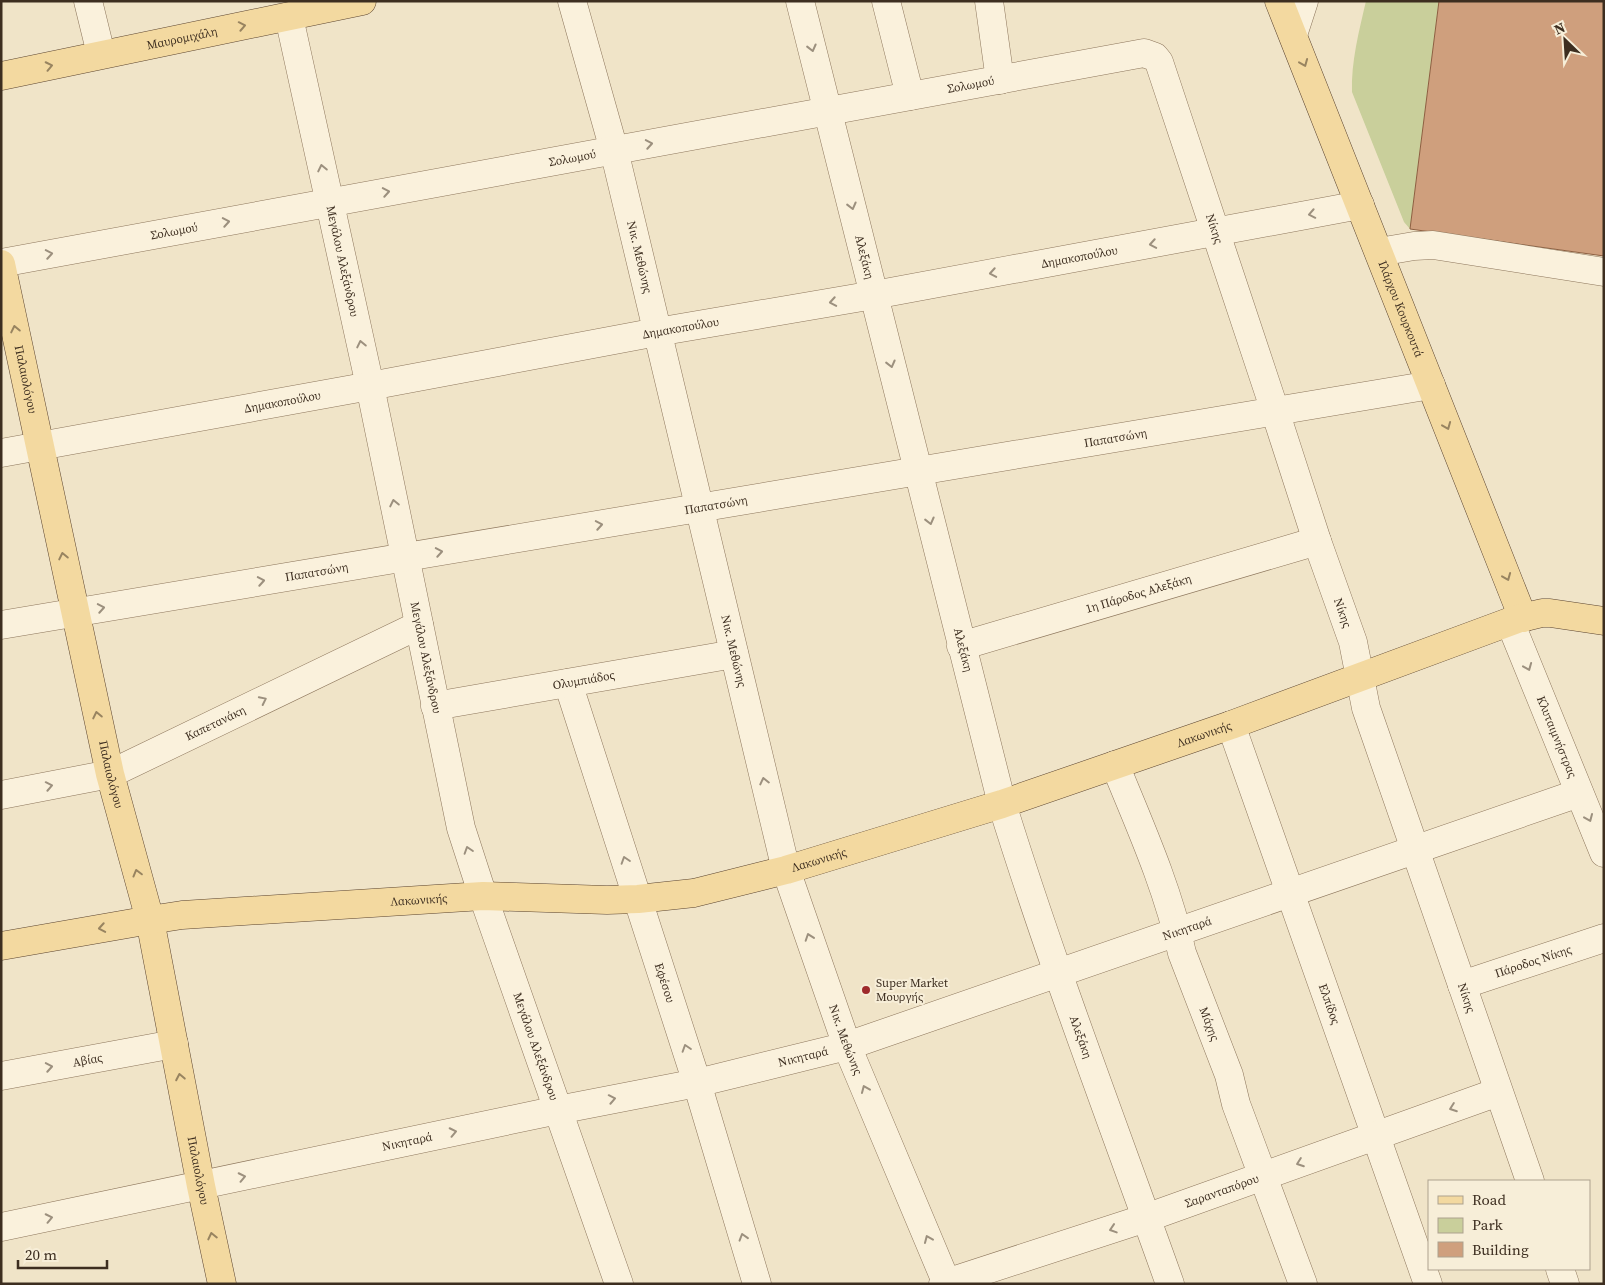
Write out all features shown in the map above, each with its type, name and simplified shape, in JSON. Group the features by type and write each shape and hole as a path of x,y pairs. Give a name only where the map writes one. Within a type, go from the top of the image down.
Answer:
{"main road":[{"name":"Μαυρομιχάλη","path":"1,76 362,1"},
{"name":"Ιλάρχου Κουρκουτά","path":"1279,1 1431,385 1517,620"},
{"name":"Παλαιολόγου","path":"1,263 110,774 150,920 201,1186 222,1284"},
{"name":"Λακωνικής","path":"1,946 182,915 483,896 607,900 638,899 694,892 786,870 1002,804 1231,725 1360,676 1517,620 1542,613 1550,613 1604,621"}],"street":[{"path":"88,1 100,54"},
{"name":"Νικ. Μεθώνης","path":"572,1 614,150 786,870 846,1046 946,1283"},
{"name":"Αλεξάκη","path":"800,1 1002,804 1022,871 1170,1284"},
{"path":"886,1 910,96"},
{"path":"988,1 1000,80"},
{"path":"1293,35 1304,1"},
{"name":"Μεγάλου Αλεξάνδρου","path":"289,17 370,386 461,828 619,1284"},
{"name":"Σολωμού","path":"1,263 1144,53"},
{"name":"Νίκης","path":"1144,53 1155,57 1159,62 1317,541 1353,642 1366,708 1530,1180"},
{"name":"Δημακοπούλου","path":"1,453 1360,205"},
{"path":"1379,252 1414,246 1433,246 1604,272"},
{"name":"Παπατσώνη","path":"1,625 1431,385"},
{"name":"1η Πάροδος Αλεξάκη","path":"961,646 1317,541"},
{"name":"Κλυταιμνήστρας","path":"1517,620 1579,793 1604,853"},
{"name":"Καπετανάκη","path":"1,795 110,774 419,625"},
{"name":"Ολυμπιάδος","path":"435,706 734,654"},
{"name":"Εφέσου","path":"568,683 697,1083 757,1284"},
{"name":"Ελπίδος","path":"1231,725 1428,1284"},
{"name":"Μάχης","path":"1115,764 1157,869 1178,932 1182,953 1229,1075 1236,1104 1303,1284"},
{"name":"Νικηταρά","path":"1,1227 558,1110 697,1083 846,1046 1579,793"},
{"name":"Πάροδος Νίκης","path":"1462,985 1604,938"},
{"name":"Αβίας","path":"1,1076 174,1044"},
{"name":"Σαρανταπόρου","path":"946,1283 1146,1218 1498,1092"},
{"path":"1560,1270 1565,1284"}],"green space":[{"path":"1366,1 1439,1 1410,229 1404,222 1352,92 1354,58"}],"building":[{"path":"1439,1 1604,1 1604,256 1410,229"}],"place":[{"name":"Super Market Μουργής","path":"866,990"}]}
